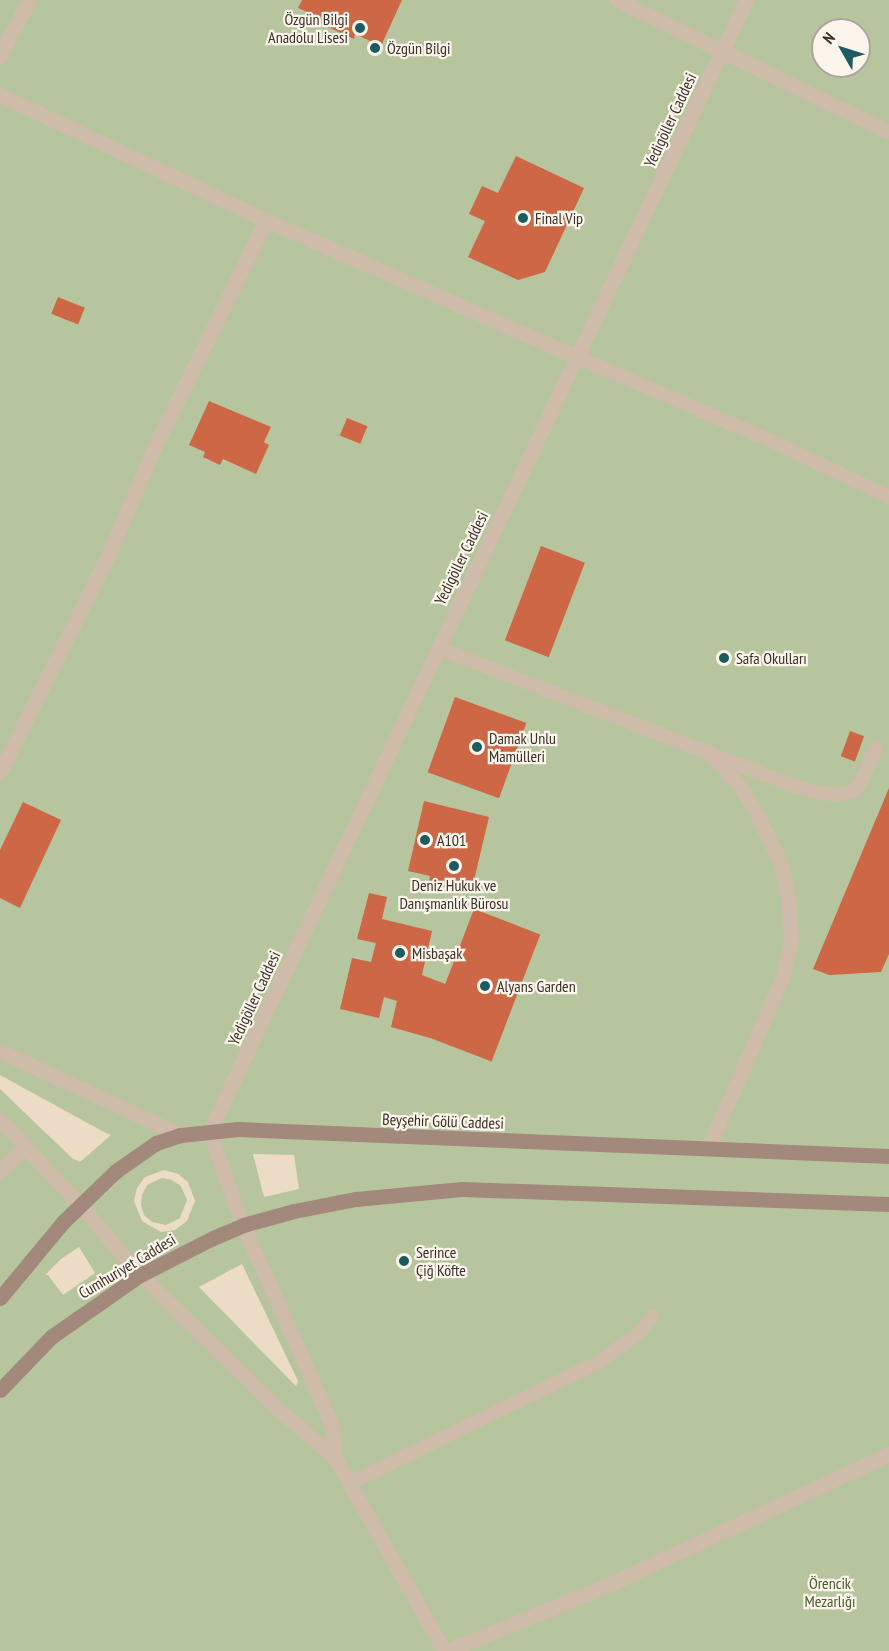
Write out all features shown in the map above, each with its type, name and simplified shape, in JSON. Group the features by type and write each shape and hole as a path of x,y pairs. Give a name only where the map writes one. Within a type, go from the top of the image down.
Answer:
{"main road":[{"name":"Beyşehir Gölü Caddesi","path":"0,1298 80,1205 116,1171 156,1143 182,1135 248,1130 889,1156"},
{"name":"Cumhuriyet Caddesi","path":"0,1390 51,1337 140,1275 178,1254 243,1226 294,1211 356,1199 462,1189 889,1204"}],"street":[{"path":"0,57 29,0"},
{"path":"617,0 889,132"},
{"name":"Yedigöller Caddesi","path":"210,1132 746,0"},
{"path":"0,95 266,220 577,357"},
{"path":"0,772 108,555 154,448 266,220"},
{"path":"708,752 740,787 757,814 780,862 788,896 791,940 783,976 708,1148"},
{"path":"0,1051 182,1135"},
{"path":"0,1120 80,1205 140,1275 280,1411 335,1458 446,1651 610,1584 889,1454"},
{"path":"210,1132 243,1226 331,1423 335,1458"},
{"path":"0,1172 25,1146"}],"lane":[{"path":"577,357 780,445 889,497"},
{"path":"438,648 788,784 837,795 854,791 861,784 876,747"},
{"path":"350,1484 597,1363 638,1334 653,1316"}],"green space":[{"name":"Örencik Mezarlığı","path":"0,0 889,0 889,1651 0,1651"}],"shaded area":[{"path":"0,1075 111,1135 80,1162 72,1158 0,1089"},
{"path":"253,1154 294,1155 299,1189 264,1197"},
{"path":"164,1170 178,1174 188,1182 195,1201 187,1221 175,1230 161,1232 142,1221 134,1201 137,1188 145,1177","holes":["162,1178 172,1180 181,1186 187,1200 180,1218 166,1225 152,1222 144,1215 141,1205 142,1195 147,1185"]},
{"path":"79,1247 95,1273 63,1295 48,1275 45,1275 61,1259"},
{"path":"242,1264 298,1381 296,1386 199,1287"}],"building":[{"name":"Özgün Bilgi Anadolu Lisesi","path":"302,0 402,0 381,46 355,34 354,39 317,22 319,17 298,8"},
{"name":"Final Vip","path":"516,156 584,188 545,272 518,280 468,257 485,221 469,214 482,186 498,193"},
{"path":"58,297 85,308 78,325 51,314"},
{"path":"209,401 271,427 264,442 269,445 256,474 223,459 220,465 203,457 205,452 189,445"},
{"path":"347,418 367,426 360,444 340,436"},
{"path":"541,546 585,563 549,657 505,640"},
{"name":"Damak Unlu Mamülleri","path":"455,697 526,723 499,798 428,772"},
{"path":"850,731 864,736 855,762 841,756"},
{"path":"889,788 889,954 881,972 829,975 813,969"},
{"path":"424,801 489,817 471,893 429,883 430,876 408,871"},
{"path":"23,802 61,820 20,908 0,898 0,850"},
{"path":"369,893 387,897 382,919 432,931 422,975 448,985 430,1038 391,1027 397,1001 384,997 379,1018 340,1009 352,958 371,962 376,943 357,939"},
{"name":"Alyans Garden","path":"474,909 540,934 492,1061 425,1036"}],"place":[{"name":"Özgün Bilgi Anadolu Lisesi","path":"360,28"},
{"name":"Özgün Bilgi","path":"375,48"},
{"name":"Final Vip","path":"523,218"},
{"name":"Safa Okulları","path":"724,658"},
{"name":"Damak Unlu Mamülleri","path":"477,747"},
{"name":"A101","path":"425,840"},
{"name":"Deniz Hukuk ve Danışmanlık Bürosu","path":"454,866"},
{"name":"Misbaşak","path":"400,953"},
{"name":"Alyans Garden","path":"485,986"},
{"name":"Serince Çiğ Köfte","path":"404,1261"}]}
